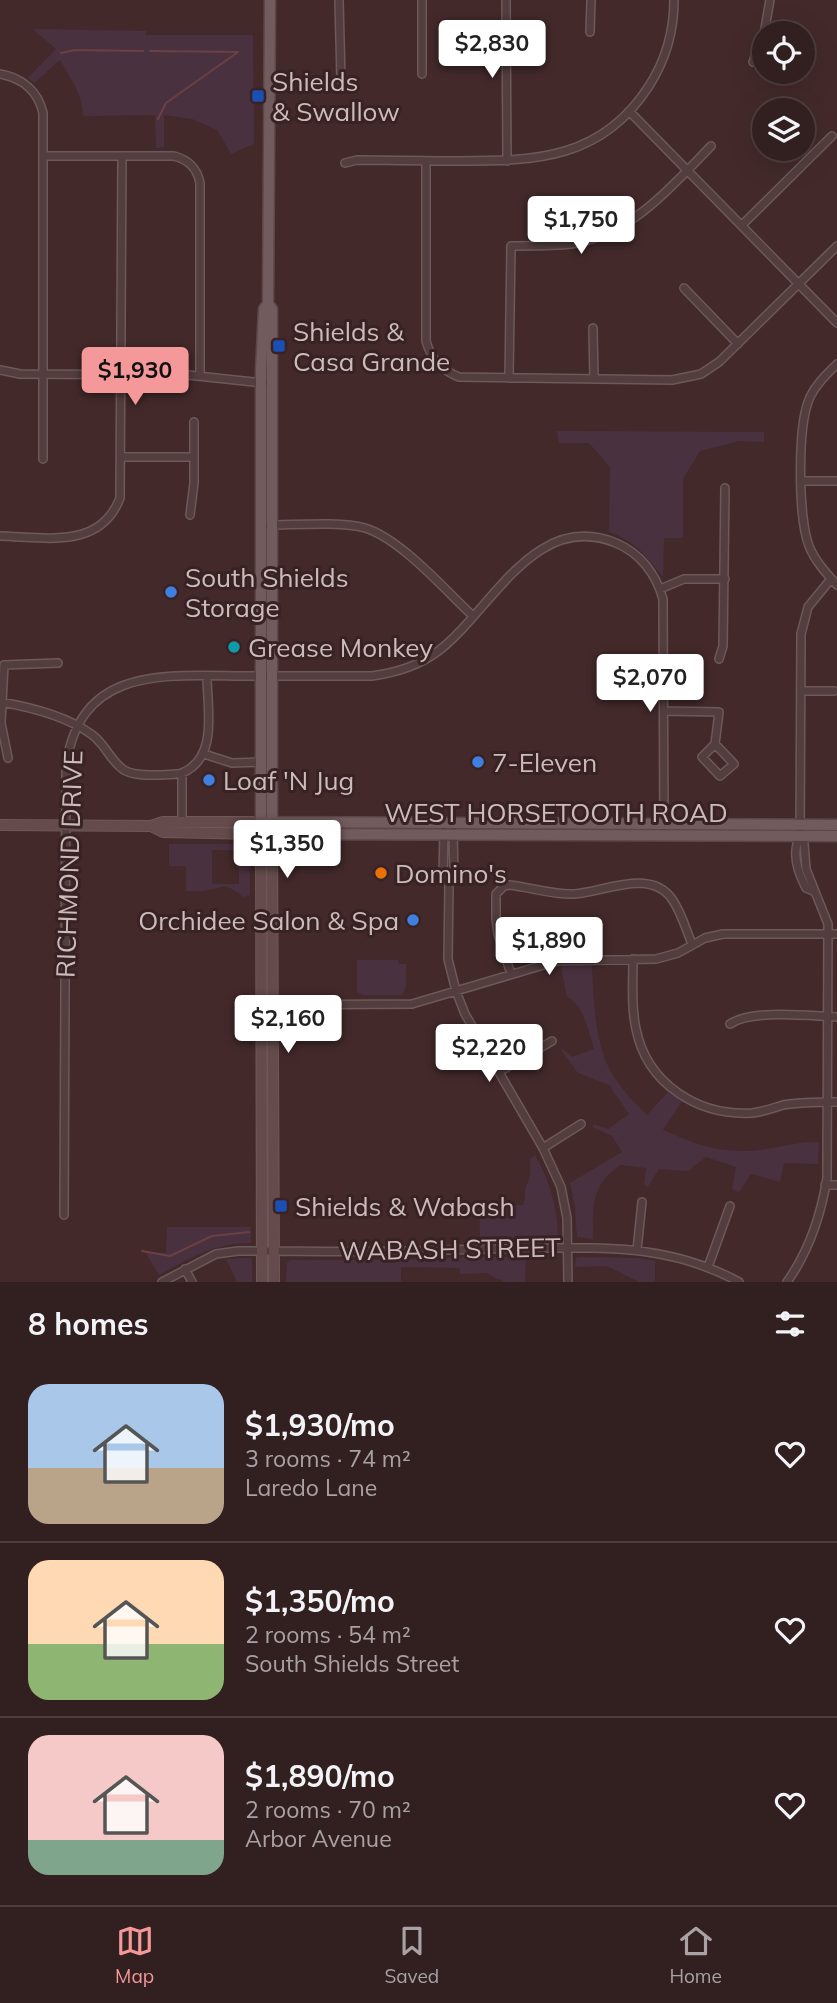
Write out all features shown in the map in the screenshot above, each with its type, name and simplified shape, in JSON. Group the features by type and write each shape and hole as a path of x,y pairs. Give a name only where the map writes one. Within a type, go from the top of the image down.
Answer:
{"main road":[{"path":"270,0 268,304 264,309 267,383 267,828 272,1004 274,1282"},
{"path":"262,1282 261,1005 267,828 261,762 267,676"},
{"name":"WEST HORSETOOTH ROAD","path":"0,825 151,826 163,822 182,822 267,828"},
{"name":"WEST HORSETOOTH ROAD","path":"151,826 163,832 267,828 800,830 837,825"},
{"name":"WEST HORSETOOTH ROAD","path":"800,830 837,836"}],"street":[{"path":"339,0 341,79"},
{"path":"422,0 422,74"},
{"path":"506,0 507,161"},
{"path":"590,32 591,0"},
{"path":"345,163 357,160 537,159 567,151 595,138 629,111 645,93 660,66 670,37 674,0"},
{"path":"766,21 770,0"},
{"path":"0,74 24,83 38,98 44,120 43,459"},
{"path":"629,111 837,323"},
{"path":"742,225 832,136"},
{"path":"509,378 511,246 575,243 610,232 642,214 711,145"},
{"path":"44,156 174,156 191,163 198,173 200,183 200,376"},
{"path":"0,536 75,537 100,526 112,515 120,498 122,156"},
{"path":"426,161 425,334 435,368 467,379 672,380 693,377 711,368 738,344 837,246"},
{"path":"684,288 738,344"},
{"path":"593,327 594,378"},
{"path":"787,1282 811,1238 825,1185 826,1102 833,1017 828,934 826,916 813,891 806,888 798,871 796,843 800,830 801,634 804,616 813,599 834,582 819,565 808,544 803,520 803,421 816,386 837,364"},
{"path":"0,370 43,375 200,376 267,383"},
{"path":"190,515 194,422"},
{"path":"122,457 194,457"},
{"path":"802,481 837,481"},
{"path":"719,659 723,646 725,488"},
{"path":"267,525 350,526 379,534 399,547 473,616"},
{"name":"RICHMOND DRIVE","path":"64,1215 66,767 71,740 77,726 96,704 129,683 163,675 372,676 396,671 424,661 437,652 533,553 545,545 566,538 595,537 625,547 644,562 660,589"},
{"path":"664,830 665,611 660,589 684,579 724,579"},
{"path":"8,758 2,735 4,665 58,663"},
{"path":"1,703 34,710 92,734 124,770 154,775 182,773 204,754 208,740 207,676"},
{"path":"801,691 834,691"},
{"path":"664,711 719,712 715,744 702,757 720,776 734,764 715,744"},
{"path":"204,754 232,763 261,762"},
{"path":"182,773 182,822"},
{"path":"449,829 443,876 449,883 448,958 456,991 465,1014 543,1148 564,1197 569,1248 568,1282"},
{"path":"511,974 496,918 496,894 503,886 509,885 576,894 630,884 652,884 666,891 673,901 692,944"},
{"path":"261,1005 412,1004 544,964 575,959 667,956 705,938 723,934 837,934"},
{"path":"633,959 634,1015 638,1040 654,1071 673,1090 705,1107 730,1112 752,1113 790,1104 837,1102"},
{"path":"730,1024 737,1019 759,1016 833,1017"},
{"path":"499,1072 552,1041"},
{"path":"543,1148 581,1124"},
{"path":"825,1185 837,1185"},
{"path":"637,1250 642,1202"},
{"path":"708,1267 730,1206"},
{"name":"WABASH STREET","path":"162,1282 225,1252 569,1248 661,1253 708,1267 739,1282"},
{"path":"185,1269 191,1282"}],"shaded area":[{"path":"33,29 146,31 146,35 253,35 254,144 231,154 217,130 192,119 164,115 164,147 156,148 155,115 83,116 78,94 60,60 34,83 28,78 56,49"},
{"path":"557,431 764,432 764,442 739,441 700,451 683,479 683,538 664,538 663,577 634,545 609,532 610,467 589,443 559,443"},
{"path":"169,844 249,844 250,895 243,897 224,887 186,891 186,866 169,866","holes":["212,850 239,850 239,884 212,884"]},
{"path":"357,960 398,960 399,964 406,964 406,987 402,995 363,995 357,992"},
{"path":"592,965 601,1045 609,1068 621,1087 647,1115 668,1092 682,1101 663,1130 702,1145 731,1151 752,1151 819,1142 818,1164 784,1163 780,1182 751,1174 739,1192 732,1189 736,1167 706,1157 688,1171 659,1169 648,1187 644,1185 646,1168 620,1165 598,1189 594,1206 593,1239 577,1237 570,1183 622,1152 612,1136 593,1127 593,1124 608,1129 629,1114 609,1085 578,1073 561,1050 562,1048 572,1057 594,1049 581,1012 567,997 561,967"},
{"path":"535,1155 552,1194 558,1236 480,1239 479,1204 523,1205 530,1174 530,1159"},
{"path":"167,1227 251,1227 251,1243 213,1249 159,1275 145,1252 166,1253"},
{"path":"526,1257 525,1282 503,1282 487,1273 460,1274 460,1268 401,1267 401,1282 286,1282 287,1263 290,1260"},
{"path":"250,1258 252,1282 237,1282 226,1259"},
{"path":"576,1258 638,1258 655,1261 655,1282 639,1282 607,1266 575,1267"}],"waterway":[{"path":"61,53 75,50 143,51"},
{"path":"150,51 238,52 166,103 158,119"},
{"path":"142,1251 170,1256 212,1236 249,1232"}],"place":[{"name":"Shields & Swallow","path":"258,96"},
{"name":"Shields & Casa Grande","path":"279,346"},
{"name":"South Shields Storage","path":"171,592"},
{"name":"Grease Monkey","path":"234,647"},
{"name":"7-Eleven","path":"478,762"},
{"name":"Loaf 'N Jug","path":"209,780"},
{"name":"Domino's","path":"381,873"},
{"name":"Orchidee Salon & Spa","path":"413,920"},
{"name":"Shields & Wabash","path":"281,1206"}]}
